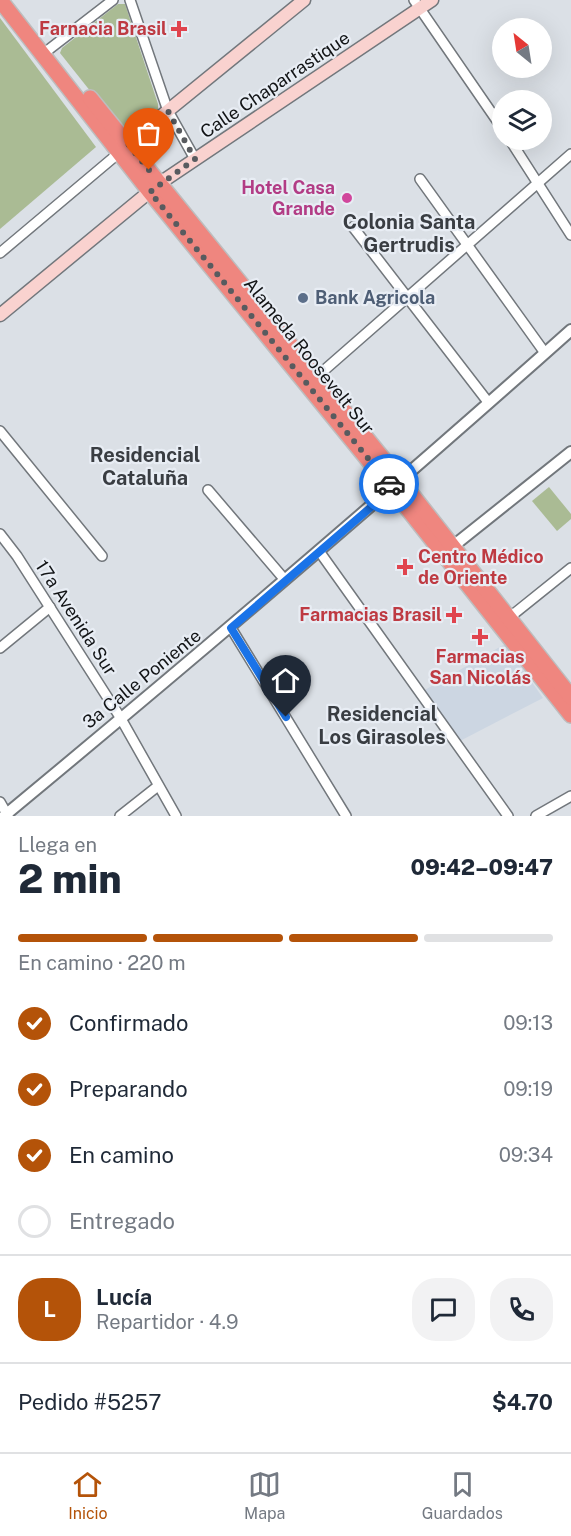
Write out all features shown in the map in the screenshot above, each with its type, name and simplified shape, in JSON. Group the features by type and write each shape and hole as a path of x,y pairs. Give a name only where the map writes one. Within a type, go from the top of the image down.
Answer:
{"highway":[{"path":"0,0 46,51"},
{"path":"11,0 46,51"},
{"name":"Alameda Roosevelt Sur","path":"46,51 122,149 397,485 504,621 571,697"},
{"name":"Alameda Roosevelt Sur","path":"397,485 452,547 571,715"}],"main road":[{"path":"122,149 304,0"},
{"name":"Calle Chaparrastique","path":"0,315 155,188 417,4 432,0"}],"street":[{"path":"46,51 113,0"},
{"path":"130,0 168,111 195,159"},
{"path":"417,4 492,113"},
{"path":"0,253 122,149"},
{"path":"517,150 539,181 571,235"},
{"path":"312,382 571,154"},
{"path":"420,179 545,353"},
{"path":"353,227 488,402"},
{"name":"3a Calle Poniente","path":"6,815 120,717 231,628 397,485 571,330"},
{"path":"0,431 102,556"},
{"path":"452,547 571,452"},
{"path":"208,489 285,580"},
{"name":"17a Avenida Sur","path":"0,534 120,717 176,816"},
{"path":"319,551 508,816"},
{"path":"504,621 571,568"},
{"path":"0,648 50,607"},
{"path":"231,628 346,816"},
{"path":"120,816 158,786"},
{"path":"536,816 571,796"},
{"path":"0,802 6,815"}],"shaded area":[{"path":"505,644 543,698 458,742 423,691"}],"green space":[{"path":"118,4 125,4 158,104 158,111 132,131 122,131 60,53 62,48"},
{"path":"0,18 96,147 0,229"},
{"path":"549,487 571,514 571,519 557,531 532,501"}],"way so far":[{"path":"149,170 128,144 168,111 195,159 150,192 389,484"}],"place":[{"name":"Farnacia Brasil","path":"179,29"},
{"name":"Hotel Casa Grande","path":"347,198"},
{"name":"Bank Agricola","path":"303,298"},
{"name":"Centro Médico de Oriente","path":"405,567"},
{"name":"Farmacias Brasil","path":"454,615"},
{"name":"Farmacias San Nicolás","path":"480,637"}],"district":[{"name":"Colonia Santa Gertrudis","path":"409,234"},
{"name":"Residencial Cataluña","path":"145,466"},
{"name":"Residencial Los Girasoles","path":"382,726"}],"route":[{"path":"286,717 231,628 392,489 389,484"}]}
